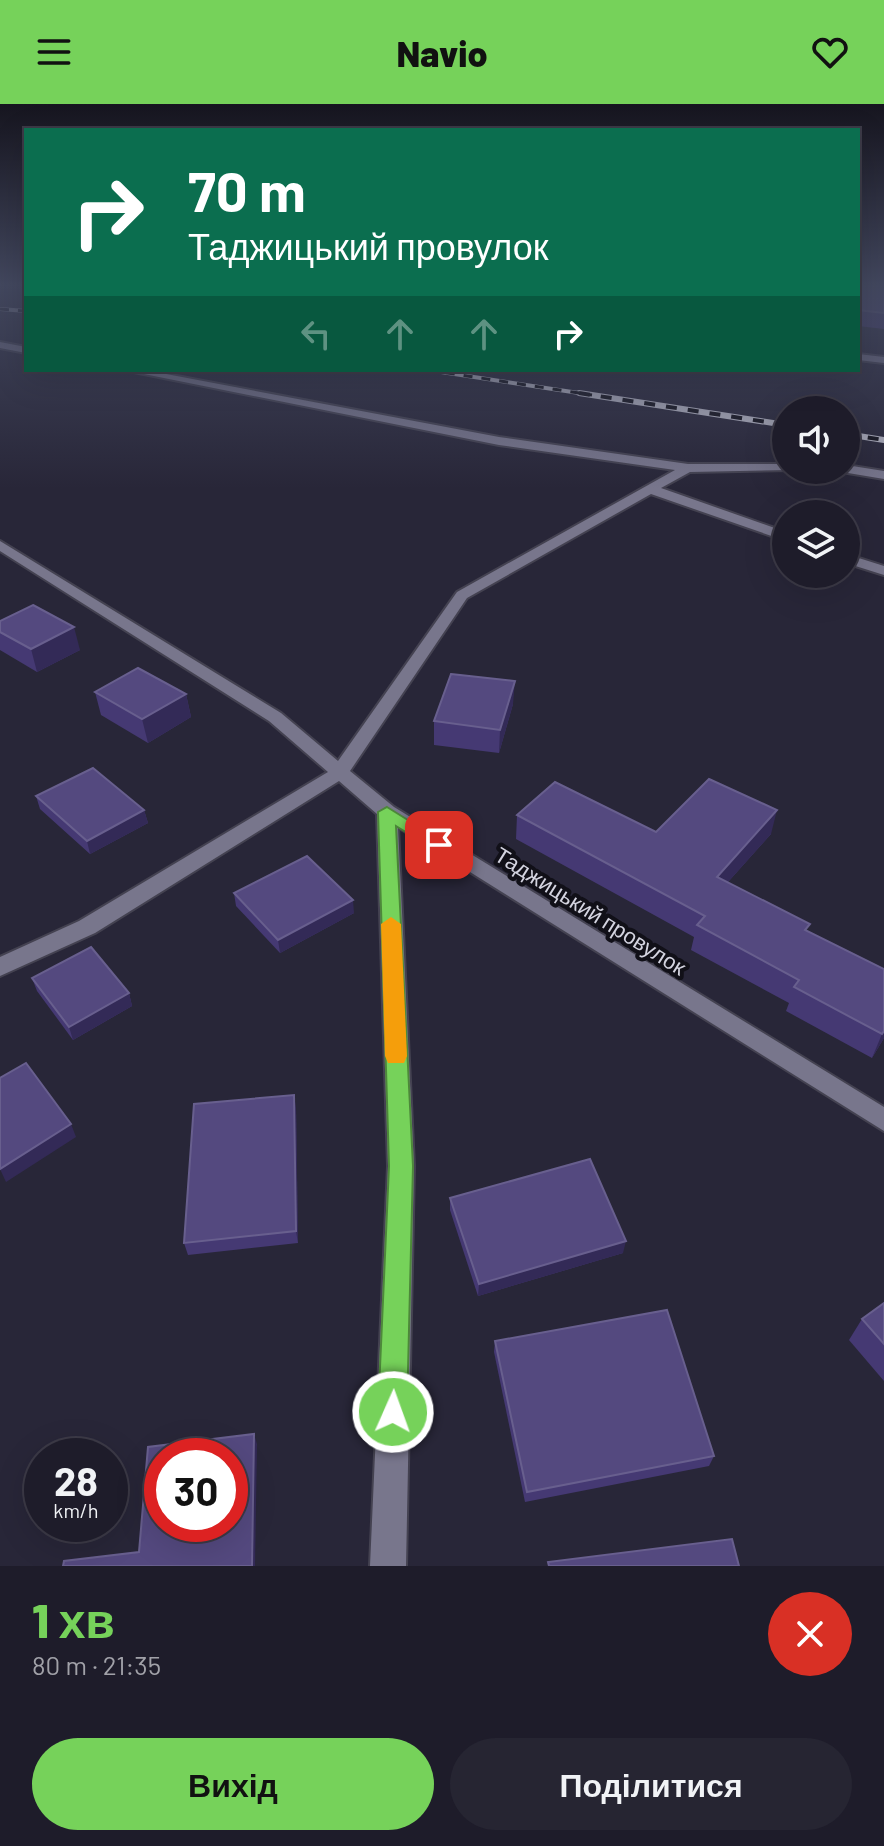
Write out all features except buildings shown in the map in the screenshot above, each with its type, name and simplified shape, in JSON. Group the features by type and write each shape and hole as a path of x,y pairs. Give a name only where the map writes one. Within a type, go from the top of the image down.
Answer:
{"street":[{"path":"860,357 884,360"},
{"path":"139,372 499,441 688,468 772,468"},
{"path":"0,967 87,927 339,773 462,595 688,468"},
{"path":"860,471 884,475"},
{"path":"650,489 772,532"},
{"name":"Таджицький провулок","path":"0,545 275,717 387,812 884,1120"},
{"path":"860,563 884,571"},
{"path":"387,812 401,1166 388,1566"}],"railway":[{"path":"441,372 588,394"},
{"path":"579,393 588,394"},
{"path":"588,394 592,395"},
{"path":"588,394 772,423"},
{"path":"860,436 884,440"}],"slow traffic":[{"path":"391,924 396,1056"}],"route":[{"path":"393,1412 401,1166 387,812 439,845"}]}
